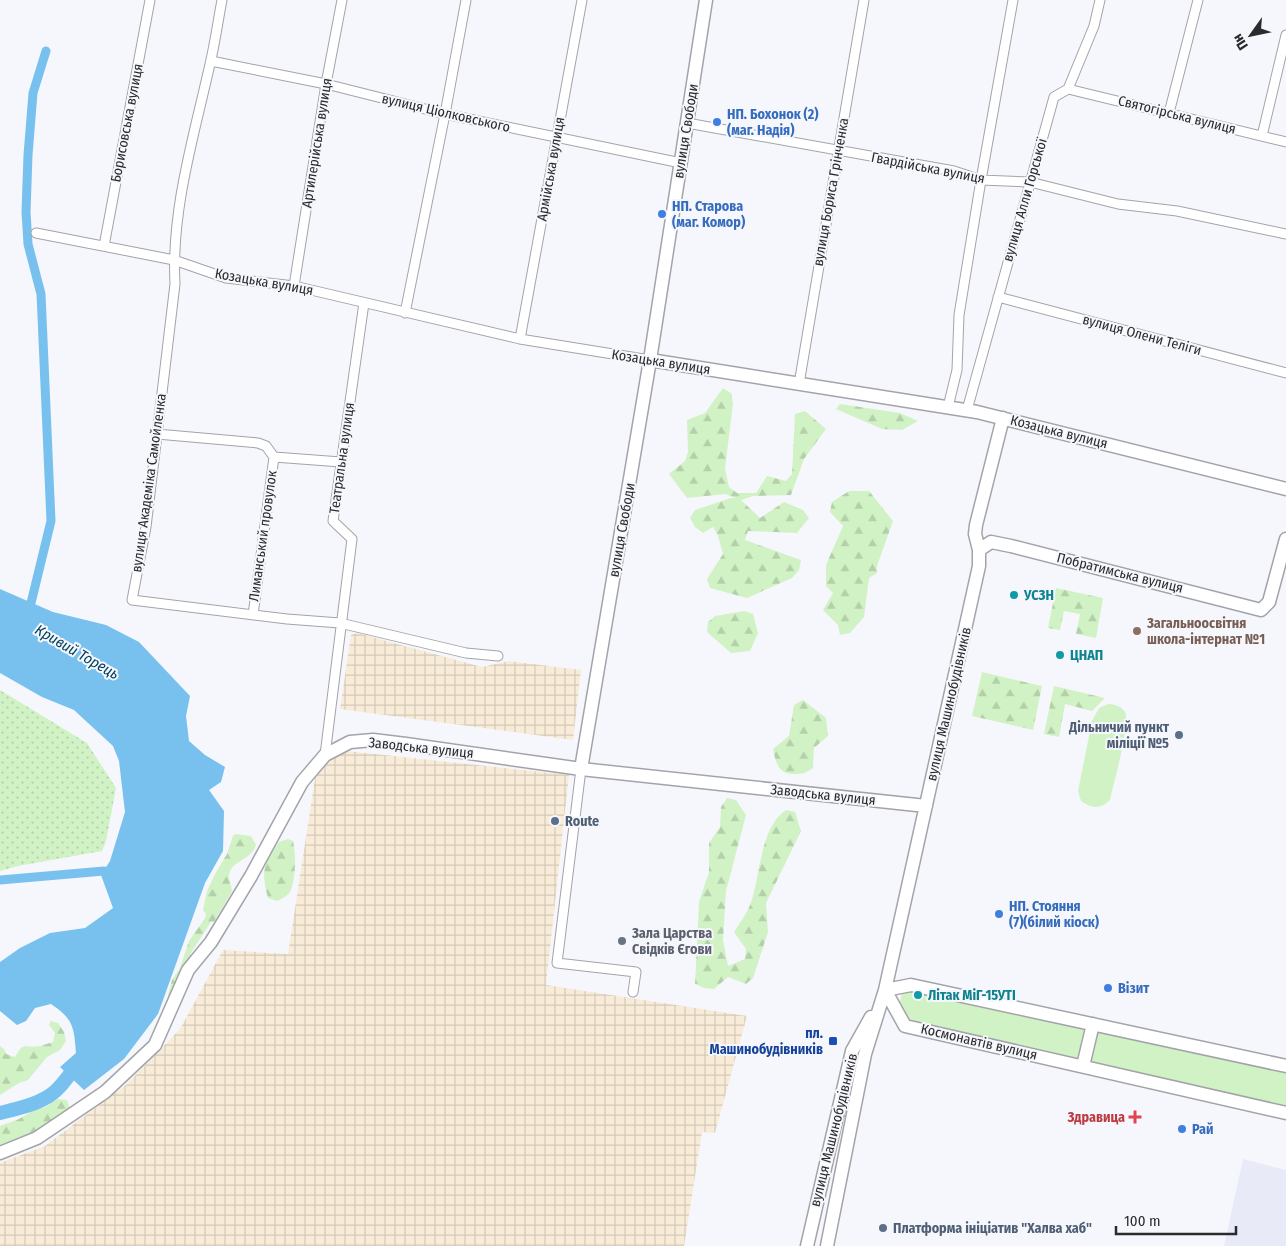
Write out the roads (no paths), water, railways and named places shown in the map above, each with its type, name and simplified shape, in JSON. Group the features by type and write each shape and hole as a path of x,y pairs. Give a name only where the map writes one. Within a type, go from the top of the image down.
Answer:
{"street":[{"name":"Борисовська вулиця","path":"104,246 150,0"},
{"name":"вулиця Академіка Самойленка","path":"222,0 211,62 184,175 174,260 175,284 146,527 132,600 252,615 340,623 466,653 498,656"},
{"name":"Артилерійська вулиця","path":"294,286 326,84 342,0"},
{"path":"404,313 445,114 466,0"},
{"name":"Армійська вулиця","path":"520,339 582,0"},
{"name":"вулиця Свободи","path":"633,992 636,972 557,963 581,769 650,360 706,0"},
{"name":"вулиця Бориса Грінченка","path":"799,384 864,0"},
{"path":"948,407 957,370 959,315 1013,0"},
{"name":"вулиця Алли Горської","path":"967,410 1054,97 1068,89 1094,26 1100,0"},
{"path":"1169,113 1198,0"},
{"path":"1262,136 1286,34"},
{"name":"вулиця Ціолковського","path":"211,62 326,84 445,114 681,163"},
{"name":"Святогірська вулиця","path":"1068,89 1286,142"},
{"name":"Гвардійська вулиця","path":"687,123 954,171 981,180 1030,182 1118,204 1177,211 1286,234"},
{"name":"Козацька вулиця","path":"36,233 174,260 226,278 294,286 520,339 967,410 1286,489"},
{"name":"вулиця Олени Теліги","path":"998,297 1286,373"},
{"name":"Театральна вулиця","path":"325,755 352,539 332,521 364,303"},
{"name":"вулиця Машинобудівників","path":"827,1246 865,1054 886,990 979,566 979,550 975,534 976,526 1003,418"},
{"path":"157,434 258,443 266,446 274,456 341,462"},
{"name":"Лиманський провулок","path":"252,615 274,456"},
{"name":"Побратимська вулиця","path":"979,550 991,542 1010,546 1261,610 1269,602 1286,539"},
{"name":"Заводська вулиця","path":"0,1153 37,1138 105,1092 155,1045 188,970 211,942 302,782 325,755 350,742 373,740 581,769 926,806"},
{"path":"886,990 911,985 1286,1066"},
{"name":"вулиця Машинобудівників","path":"807,1246 852,1052 886,990"},
{"name":"Космонавтів вулиця","path":"886,990 905,1026 1286,1113"},
{"path":"1083,1066 1093,1024"}],"water":[{"name":"Кривий Торець","path":"0,589 53,612 106,625 139,642 190,696 186,716 189,741 205,755 225,767 221,782 209,790 224,811 223,851 205,883 158,1014 124,1059 84,1090 60,1067 76,1053 73,1030 64,1014 51,1004 35,1008 26,1021 17,1025 0,1011 0,962 20,948 50,933 85,928 113,908 101,875 110,861 125,812 119,761 113,746 74,710 42,697 0,673"}],"waterway":[{"path":"31,603 51,521 41,294 28,244 26,212 33,93 46,51"},
{"path":"0,880 104,871"},
{"path":"0,1113 32,1104 54,1093 80,1060"}],"place":[{"name":"НП. Бохонок (2) (маг. Надія)","path":"717,122"},
{"name":"НП. Старова (маг. Комор)","path":"662,214"},
{"name":"УСЗН","path":"1014,595"},
{"name":"Загальноосвітня школа-інтернат №1","path":"1137,631"},
{"name":"ЦНАП","path":"1060,655"},
{"name":"Дільничий пункт міліції №5","path":"1179,735"},
{"name":"Route","path":"555,821"},
{"name":"НП. Стояння (7)(білий кіоск)","path":"999,914"},
{"name":"Зала Царства Свідків Єгови","path":"622,941"},
{"name":"Візит","path":"1108,988"},
{"name":"Літак МіГ-15УТІ","path":"918,995"},
{"name":"пл. Машинобудівників","path":"833,1041"},
{"name":"Здравица","path":"1135,1117"},
{"name":"Рай","path":"1182,1129"},
{"name":"Платформа ініціатив \"Халва хаб\"","path":"883,1228"}]}
